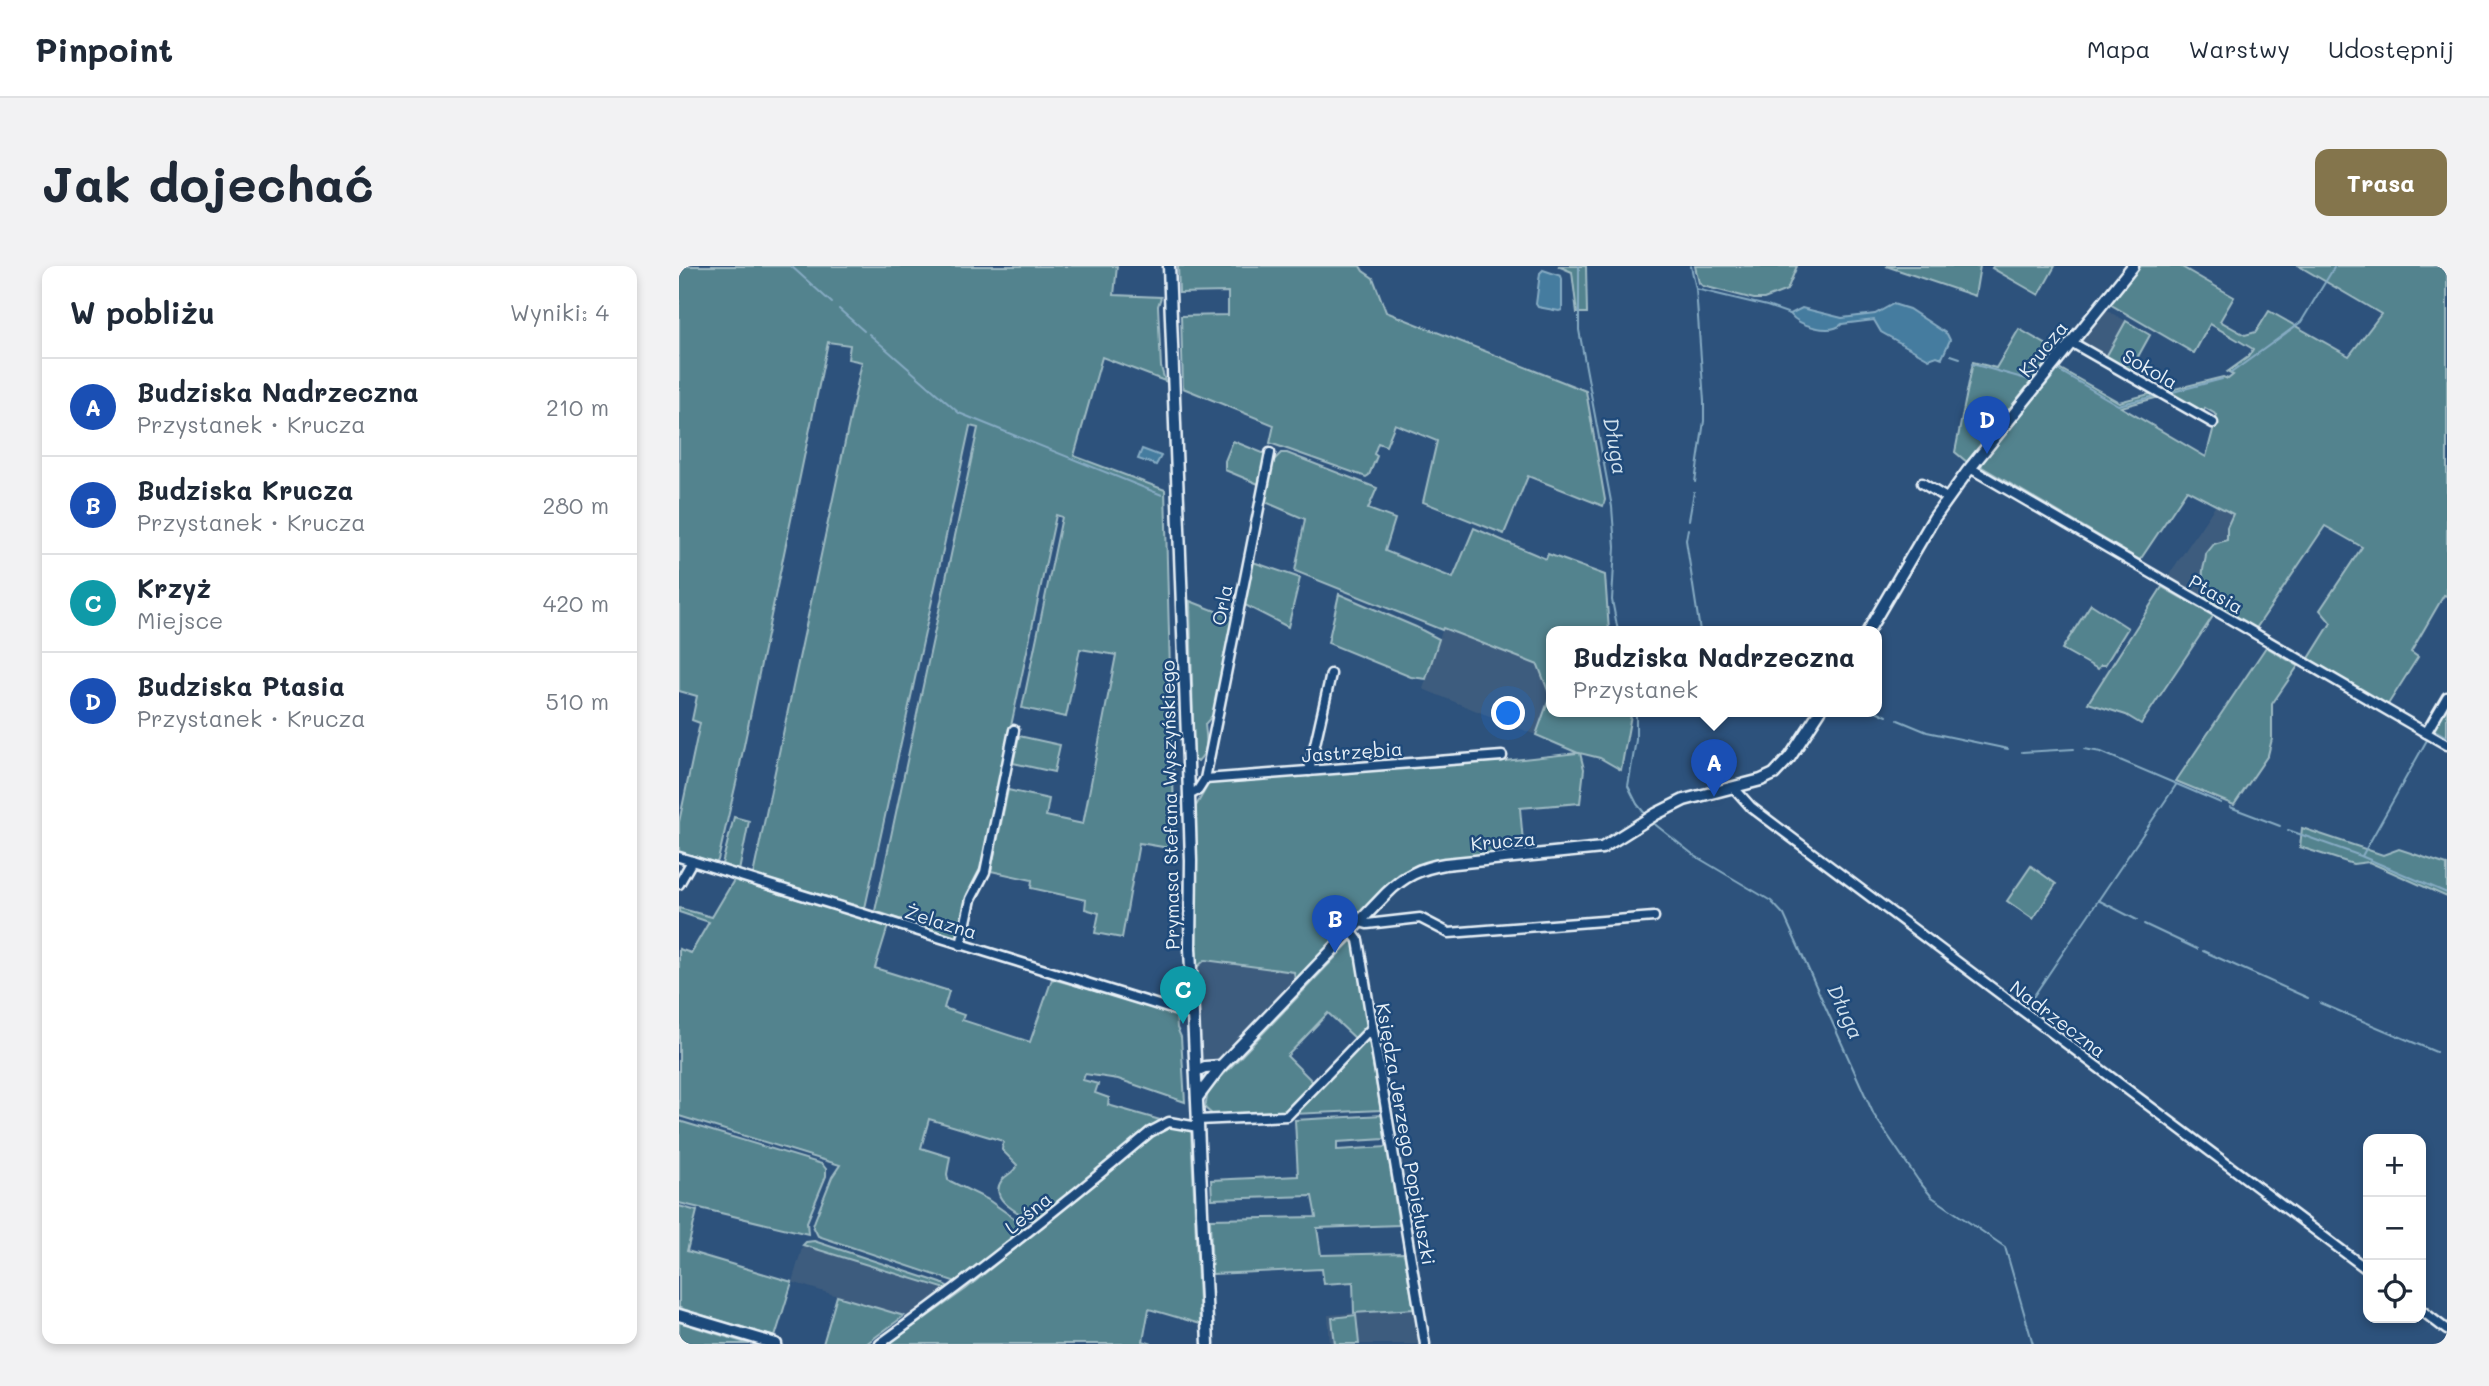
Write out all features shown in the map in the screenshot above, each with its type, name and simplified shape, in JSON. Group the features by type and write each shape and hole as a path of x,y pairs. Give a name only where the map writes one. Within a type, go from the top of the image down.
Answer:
{"street":[{"name":"Prymasa Stefana Wyszyńskiego","path":"1169,266 1189,795 1190,948 1208,1344"},
{"name":"Krucza","path":"1871,626 1934,518 1970,468 2133,266"},
{"name":"Sokola","path":"2071,342 2213,423"},
{"name":"Orla","path":"1205,779 1270,453"},
{"name":"Ptasia","path":"1970,468 2447,744"},
{"path":"1922,484 1948,499"},
{"path":"1308,771 1331,674"},
{"path":"2426,733 2447,696"},
{"name":"Krucza","path":"1197,1099 1218,1070 1351,931 1394,887 1418,870 1445,864 1598,849 1614,843 1656,814 1684,800 1761,780 1779,770 1816,717"},
{"path":"961,945 973,892 985,872 1014,730"},
{"name":"Jastrzębia","path":"1205,779 1502,756"},
{"path":"1188,764 1208,764"},
{"path":"1189,795 1198,790 1205,779"},
{"name":"Nadrzeczna","path":"1734,788 1751,807 2363,1266"},
{"name":"Żelazna","path":"679,857 1193,1016"},
{"path":"679,884 692,861"},
{"path":"1360,922 1367,924 1420,918 1449,933 1654,917"},
{"name":"Księdza Jerzego Popiełuszki","path":"1351,931 1357,938 1425,1344"},
{"name":"Leśna","path":"880,1344 1036,1228 1150,1132 1169,1122 1198,1124 1287,1116 1371,1029"},
{"path":"1196,1072 1201,1068 1218,1070"},
{"path":"2426,1314 2447,1330"},
{"path":"679,1315 776,1344"}],"shaded area":[{"path":"1543,270 1561,276 1562,310 1538,307 1536,304 1540,273"},
{"path":"1893,304 1909,309 1947,334 1950,340 1942,358 1937,356 1929,359 1881,332 1874,320 1823,329 1800,322 1790,314 1802,308 1842,318 1875,314"},
{"path":"2104,309 2126,321 2106,357 2083,343 2082,337"},
{"path":"1142,449 1161,456 1156,465 1138,459"},
{"path":"2216,505 2233,515 2227,526 2229,538 2204,568 2206,588 2201,599 2166,579"},
{"path":"1443,628 1538,665 1546,686 1546,707 1536,735 1423,689"},
{"path":"1205,960 1294,972 1295,981 1220,1060 1214,1062 1205,1061 1201,1057 1197,967"},
{"path":"803,1245 949,1290 910,1318 792,1282"},
{"path":"1416,1308 1422,1344 1330,1344 1328,1315"}],"green space":[{"path":"679,266 1117,266 1114,295 1161,297 1158,306 1161,367 1165,381 1102,357 1074,456 1165,490 1175,849 1139,843 1122,938 1095,933 1099,913 1085,909 1086,900 1031,888 1032,880 991,871 1008,790 1049,799 1046,816 1083,824 1116,655 1080,649 1066,717 1022,708 1062,517 1056,515 981,867 967,894 956,938 875,911 978,428 970,426 865,908 753,875 862,362 848,359 850,345 828,342 718,860 716,863 679,852 679,822 700,723 692,720 697,696 679,691"},
{"path":"1178,266 1360,266 1373,278 1386,312 1586,391 1605,500 1603,506 1528,476 1504,534 1423,502 1437,441 1395,424 1386,446 1378,443 1374,454 1377,456 1366,477 1270,443 1274,425 1183,388 1181,316 1228,315 1228,292 1179,293"},
{"path":"1558,266 1586,266 1587,313 1577,313 1572,272"},
{"path":"1695,266 1797,266 1787,290 1764,299 1754,299 1703,286 1699,283"},
{"path":"1886,266 1980,266 1975,296"},
{"path":"2055,266 2039,295 1992,268"},
{"path":"2141,266 2180,266 2234,297 2220,321 2245,335 2256,332 2269,311 2349,356 2381,314 2299,266 2447,266 2447,596 2444,595 2411,652 2418,657 2387,706 2308,660 2331,623 2320,610 2362,547 2325,526 2255,630 2201,599 2205,588 2203,574 2206,554 2214,544 2227,540 2227,527 2233,514 2187,490 2140,560 1982,467 1981,463 2057,367 2119,402 2153,393 2159,397 2121,407 2206,457 2217,415 2205,408 2203,412 2166,391 2223,377 2228,379 2233,375 2227,372 2248,357 2253,349 2210,324 2194,353 2108,303"},
{"path":"2126,321 2150,335 2130,371 2106,357"},
{"path":"2019,329 2056,350 1967,462 1955,452 1973,362 1996,368"},
{"path":"1233,441 1268,455 1261,485 1225,470 1225,461"},
{"path":"1281,453 1287,453 1377,488 1368,509 1395,519 1385,551 1453,578 1474,528 1546,559 1548,554 1605,575 1609,626 1546,626 1546,686 1538,665 1295,571 1305,519 1263,501 1272,462"},
{"path":"1253,562 1300,578 1288,627 1243,604"},
{"path":"2162,587 2213,616 2141,724 2126,715 2088,703"},
{"path":"1339,594 1439,639 1426,679 1411,677 1328,643"},
{"path":"1190,601 1234,618 1213,715 1205,724 1206,748 1198,761 1194,761"},
{"path":"2091,604 2128,628 2105,665 2098,669 2062,649"},
{"path":"2266,647 2298,666 2272,704 2272,739 2268,755 2234,805 2176,781"},
{"path":"2447,701 2447,739 2430,730"},
{"path":"1546,707 1546,717 1631,717 1621,770 1600,758 1580,753 1584,769 1580,803 1520,808 1524,853 1418,864 1399,874 1295,981 1294,972 1205,960 1197,967 1196,806 1209,783 1578,753 1536,735"},
{"path":"1019,736 1060,745 1054,772 1013,763"},
{"path":"734,817 749,821 739,871 722,864"},
{"path":"2302,828 2383,855 2399,849 2447,865 2447,897 2369,862 2353,864 2300,847"},
{"path":"2031,866 2056,884 2033,919 2007,901"},
{"path":"734,880 888,926 875,968 949,991 944,1008 964,1015 962,1020 1030,1042 1052,979 1176,1013 1181,1037 1185,1102 1118,1079 1085,1074 1083,1080 1098,1084 1095,1093 1109,1098 1108,1105 1160,1120 1034,1222 1007,1205 999,1194 1002,1180 1017,1165 1002,1150 1003,1141 929,1119 921,1148 950,1157 948,1180 987,1199 1028,1228 959,1283 818,1236 813,1226 832,1177 840,1165 679,1116 679,949 691,953 709,922 679,912 679,908 712,917"},
{"path":"1351,941 1354,945 1367,1025 1356,1039 1328,1013 1287,1056 1314,1083 1289,1109 1281,1112 1213,1115 1205,1108 1208,1091"},
{"path":"1366,1041 1369,1042 1381,1110 1294,1114"},
{"path":"1382,1115 1385,1139 1337,1142 1337,1150 1387,1147 1399,1225 1317,1228 1321,1255 1404,1253 1414,1309 1354,1313 1353,1282 1324,1284 1322,1269 1212,1274 1210,1219 1316,1217 1312,1196 1212,1199 1211,1180 1298,1176 1295,1120"},
{"path":"679,1121 822,1164 826,1169 826,1176 807,1222 808,1234 679,1203"},
{"path":"1170,1124 1191,1130 1200,1324 1149,1309 1143,1341 1152,1344 889,1344 966,1289 1133,1151"},
{"path":"679,1206 697,1211 687,1251 792,1282 775,1337 679,1308"},
{"path":"814,1241 941,1283 949,1287 949,1290 803,1245"},
{"path":"837,1296 904,1316 866,1344 823,1344"},
{"path":"1356,1315 1359,1344 1335,1344 1332,1318"},
{"path":"679,1322 749,1344 679,1344"}],"waterway":[{"path":"791,266 832,303"},
{"name":"Długa","path":"1579,266 1579,330 1612,507 1615,547 1612,600 1617,626"},
{"path":"1691,266 1696,289 1704,401 1704,421 1695,482"},
{"path":"2231,373 2301,322 2335,266"},
{"path":"1696,289 1790,314"},
{"path":"839,309 864,331"},
{"path":"869,334 959,413 1162,495"},
{"path":"1951,355 1960,358"},
{"path":"1972,364 2030,380"},
{"path":"2045,386 2058,370 2118,405 2155,396"},
{"path":"2169,393 2222,379"},
{"path":"1689,520 1694,492"},
{"path":"1688,529 1686,540 1699,626"},
{"path":"1882,714 1887,716"},
{"name":"Długa","path":"1636,717 1636,740 1628,786 1646,815"},
{"path":"1898,720 1927,732 2008,749"},
{"path":"2433,729 2447,737"},
{"path":"2362,856 2427,740"},
{"path":"2022,752 2074,749"},
{"path":"2084,749 2101,752 2221,803"},
{"path":"2027,1006 2176,785"},
{"path":"2230,807 2280,826"},
{"name":"Długa","path":"1652,822 1695,856 1771,901 1784,915 1874,1115 1932,1197 2005,1247 2033,1344"},
{"path":"2288,830 2361,856 2447,893"},
{"path":"2098,900 2137,920"},
{"path":"2144,924 2197,949"},
{"path":"2203,951 2308,998"},
{"path":"2320,1003 2436,1052"}],"place":[{"name":"Budziska Ptasia","path":"1987,454"},
{"name":"Budziska Nadrzeczna","path":"1714,797"},
{"name":"Budziska Krucza","path":"1335,953"},
{"name":"Krzyż","path":"1183,1024"}]}
